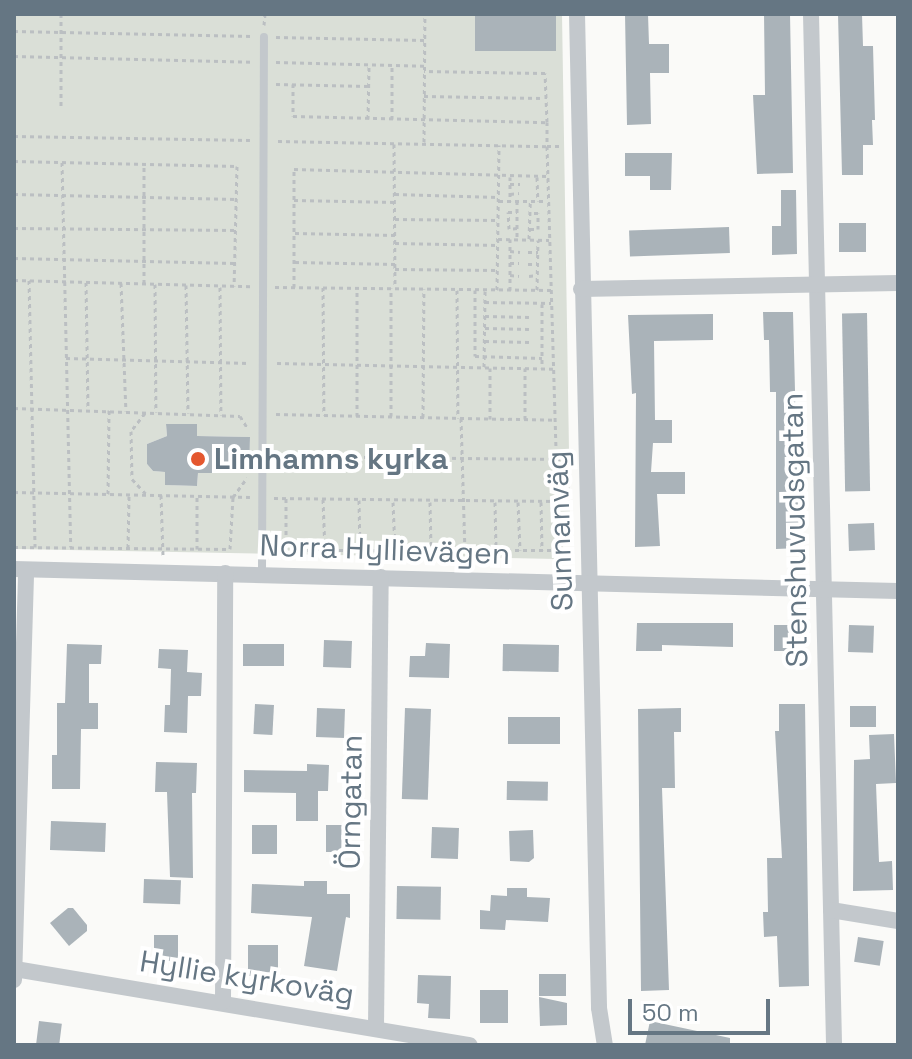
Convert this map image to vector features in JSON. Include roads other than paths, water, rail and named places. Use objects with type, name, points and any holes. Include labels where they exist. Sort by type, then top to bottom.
[{"type":"street","name":"Sunnanväg","points":[[577,14],[599,1008],[605,1045]]},
{"type":"street","name":"Stenshuvudsgatan","points":[[811,14],[834,1045]]},
{"type":"street","points":[[581,289],[898,283]]},
{"type":"street","points":[[15,975],[20,570]]},
{"type":"street","name":"Norra Hyllievägen","points":[[20,570],[898,591]]},
{"type":"street","points":[[223,1002],[225,573]]},
{"type":"street","name":"Örngatan","points":[[376,1027],[381,577]]},
{"type":"street","points":[[831,910],[898,921]]},
{"type":"street","name":"Hyllie kyrkoväg","points":[[15,975],[223,1002],[470,1045]]},
{"type":"lane","points":[[262,574],[265,413],[264,37]]},
{"type":"place","name":"Limhamns kyrka","points":[[198,459]]}]
